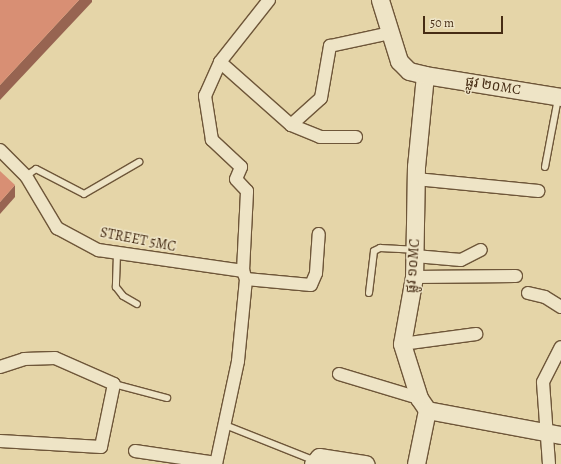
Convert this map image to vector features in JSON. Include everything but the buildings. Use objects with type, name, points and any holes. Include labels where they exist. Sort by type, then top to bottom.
[{"type":"street","points":[[135,451],[216,463],[238,361],[244,275],[247,191],[236,179],[242,169],[212,140],[207,122],[205,96],[220,62],[269,0]]},
{"type":"street","points":[[380,0],[399,60],[409,71],[425,75]]},
{"type":"street","points":[[290,125],[321,98],[330,46],[390,33]]},
{"type":"street","points":[[220,62],[290,125],[320,137],[356,137]]},
{"type":"street","name":"ផ្លូវ ២០MC","points":[[425,75],[560,96]]},
{"type":"street","name":"ផ្លូវ ១០MC","points":[[423,404],[402,344],[414,277],[416,179],[425,75]]},
{"type":"street","name":"STREET 5MC","points":[[0,150],[26,176],[57,228],[98,250],[311,285],[316,273],[319,234]]},
{"type":"street","points":[[416,179],[538,191]]},
{"type":"street","points":[[415,253],[461,260],[481,250]]},
{"type":"street","points":[[414,277],[516,276]]},
{"type":"street","points":[[528,293],[545,297],[561,307]]},
{"type":"street","points":[[402,344],[476,334]]},
{"type":"street","points":[[549,464],[554,434],[543,382],[561,347]]},
{"type":"street","points":[[0,367],[24,359],[55,358],[114,384],[101,447],[0,441]]},
{"type":"street","points":[[339,374],[423,404],[554,434]]},
{"type":"street","points":[[416,464],[423,404]]},
{"type":"street","points":[[313,462],[319,457],[365,464]]},
{"type":"lane","points":[[545,167],[560,96]]},
{"type":"lane","points":[[26,176],[36,169],[84,194],[139,162]]},
{"type":"lane","points":[[369,293],[374,251],[380,248],[415,253]]},
{"type":"lane","points":[[117,254],[116,287],[123,296],[137,304]]},
{"type":"lane","points":[[114,384],[167,398]]},
{"type":"lane","points":[[224,425],[313,462]]}]
